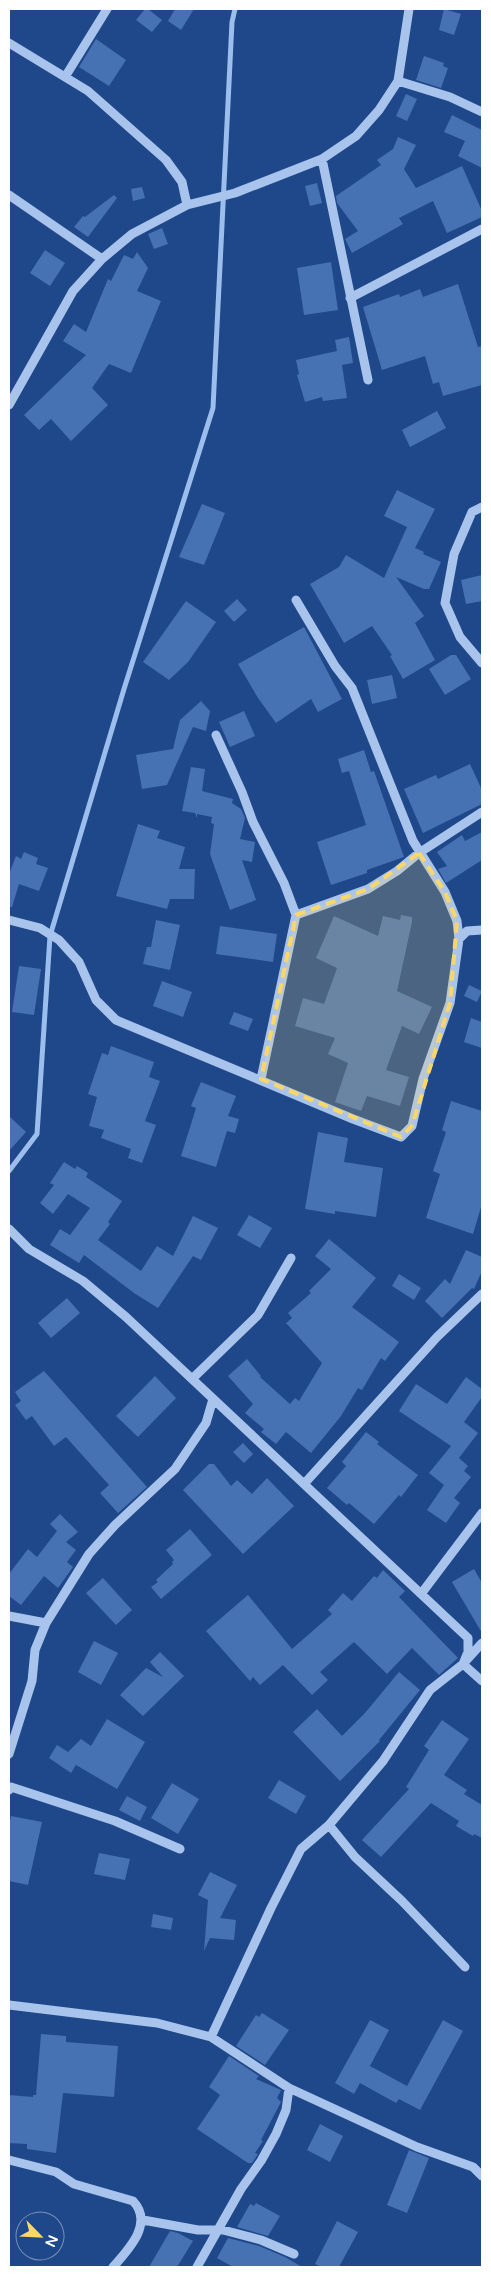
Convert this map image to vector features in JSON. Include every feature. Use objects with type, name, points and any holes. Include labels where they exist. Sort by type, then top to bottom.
[{"type":"street","points":[[65,77],[107,9]]},
{"type":"street","points":[[9,405],[73,291],[102,259],[132,234],[187,205],[235,193],[322,159],[356,136],[379,110],[398,81],[409,9]]},
{"type":"street","points":[[9,43],[88,91],[166,160],[182,182],[187,205]]},
{"type":"street","points":[[398,81],[450,96],[482,112]]},
{"type":"street","points":[[322,159],[368,380]]},
{"type":"street","points":[[9,195],[102,259]]},
{"type":"street","points":[[350,298],[482,229]]},
{"type":"street","points":[[482,507],[472,512],[454,554],[446,603],[460,637],[482,663]]},
{"type":"street","points":[[9,920],[40,928],[59,940],[79,962],[96,1000],[116,1020],[353,1119],[401,1137],[412,1126],[423,1080],[450,1003],[459,939],[458,921],[445,892],[419,853],[352,688],[334,666],[296,600]]},
{"type":"street","points":[[216,735],[242,792],[253,822],[284,883],[296,915],[261,1079]]},
{"type":"street","points":[[296,915],[368,889],[482,812]]},
{"type":"street","points":[[459,939],[467,931],[482,930]]},
{"type":"street","points":[[9,1229],[29,1249],[83,1281],[126,1317],[468,1638],[468,1652],[463,1664]]},
{"type":"street","points":[[192,1378],[258,1315],[291,1258]]},
{"type":"street","points":[[304,1484],[437,1337],[482,1294]]},
{"type":"street","points":[[9,1754],[32,1681],[35,1650],[46,1623],[89,1554],[115,1525],[175,1469],[206,1423],[213,1399]]},
{"type":"street","points":[[421,1594],[482,1512]]},
{"type":"street","points":[[9,1616],[46,1623]]},
{"type":"street","points":[[211,2037],[271,1908],[302,1849],[329,1825],[383,1761],[430,1690],[463,1664],[482,1643]]},
{"type":"street","points":[[463,1664],[482,1681]]},
{"type":"street","points":[[9,1790],[11,1787],[115,1821],[180,1849]]},
{"type":"street","points":[[329,1825],[355,1856],[402,1901],[465,1967]]},
{"type":"street","points":[[9,2005],[157,2023],[211,2037],[289,2088],[417,2147],[473,2168],[482,2176]]},
{"type":"street","points":[[196,2267],[241,2189],[261,2161],[276,2134],[286,2110],[289,2088]]},
{"type":"street","points":[[9,2160],[56,2172],[74,2184],[133,2201],[140,2208],[142,2220],[133,2244],[113,2267]]},
{"type":"street","points":[[142,2220],[198,2230],[218,2230],[261,2240],[294,2254]]},
{"type":"highlighted area","points":[[419,853],[445,892],[457,921],[450,1003],[412,1126],[401,1137],[261,1079],[296,915],[368,889]]},
{"type":"building","points":[[145,9],[148,9],[162,20],[152,32],[136,20]]},
{"type":"building","points":[[175,9],[194,9],[181,30],[168,21]]},
{"type":"building","points":[[444,9],[461,14],[454,35],[439,30]]},
{"type":"building","points":[[96,39],[126,60],[109,86],[79,67]]},
{"type":"building","points":[[424,56],[444,63],[443,66],[448,68],[441,88],[416,80]]},
{"type":"building","points":[[406,94],[417,99],[407,121],[396,116]]},
{"type":"building","points":[[452,115],[482,130],[482,168],[458,156],[465,141],[444,132]]},
{"type":"building","points":[[398,137],[416,145],[404,169],[416,188],[462,166],[482,211],[482,217],[447,233],[433,201],[399,218],[403,224],[352,253],[345,239],[358,231],[337,203],[336,196],[381,165],[377,160],[393,149]]},
{"type":"building","points":[[317,183],[322,203],[310,206],[305,186]]},
{"type":"building","points":[[142,187],[145,198],[133,201],[131,189]]},
{"type":"building","points":[[114,195],[117,198],[88,237],[74,227],[83,216],[85,217]]},
{"type":"building","points":[[162,228],[168,244],[154,249],[148,234]]},
{"type":"building","points":[[45,250],[65,263],[50,286],[30,273]]},
{"type":"building","points":[[137,252],[148,268],[137,291],[161,301],[131,373],[109,364],[92,388],[108,405],[71,441],[51,419],[39,430],[24,415],[86,355],[63,341],[74,324],[86,332],[108,279],[111,281],[124,255],[133,259]]},
{"type":"building","points":[[331,262],[338,310],[304,315],[297,268]]},
{"type":"building","points":[[458,284],[478,347],[482,346],[482,385],[443,396],[439,382],[433,384],[425,356],[382,370],[363,307],[399,294],[400,297],[420,289],[423,297]]},
{"type":"building","points":[[349,337],[353,363],[342,365],[347,398],[323,401],[322,397],[305,402],[297,375],[299,374],[296,360],[337,351],[335,340]]},
{"type":"building","points":[[437,411],[446,428],[410,447],[402,430]]},
{"type":"building","points":[[397,490],[435,509],[415,548],[441,562],[429,589],[424,589],[396,577],[424,616],[415,623],[435,660],[403,679],[390,656],[392,655],[372,626],[344,643],[310,584],[339,567],[346,555],[384,578],[407,527],[384,516]]},
{"type":"building","points":[[202,504],[225,513],[204,565],[179,557]]},
{"type":"building","points":[[482,575],[482,601],[466,604],[461,580]]},
{"type":"building","points":[[237,599],[247,610],[234,622],[224,611]]},
{"type":"building","points":[[186,601],[216,622],[188,662],[169,680],[143,662]]},
{"type":"building","points":[[304,627],[342,699],[318,712],[311,699],[276,723],[258,698],[238,664]]},
{"type":"building","points":[[451,655],[456,655],[471,679],[445,695],[429,669]]},
{"type":"building","points":[[392,675],[397,698],[372,704],[367,680]]},
{"type":"building","points":[[201,701],[210,711],[206,731],[193,727],[167,785],[142,789],[136,755],[173,749],[180,720]]},
{"type":"building","points":[[244,711],[255,736],[230,747],[219,722]]},
{"type":"building","points":[[364,750],[371,772],[374,771],[404,857],[367,870],[367,873],[331,885],[317,842],[366,825],[349,771],[342,773],[338,759]]},
{"type":"building","points":[[470,764],[482,790],[482,804],[423,833],[404,789],[436,775],[438,779]]},
{"type":"building","points":[[191,767],[205,769],[202,791],[233,799],[232,803],[241,809],[245,818],[240,839],[255,842],[252,862],[242,860],[256,900],[230,910],[210,854],[214,824],[211,823],[212,817],[197,814],[197,818],[195,813],[182,811]]},
{"type":"building","points":[[138,824],[160,831],[157,838],[185,847],[179,869],[195,869],[194,899],[170,899],[167,909],[116,896]]},
{"type":"building","points":[[482,832],[482,860],[446,883],[438,869],[447,866],[437,852],[462,835],[465,841]]},
{"type":"building","points":[[24,852],[38,858],[36,864],[48,868],[39,891],[19,884],[12,907],[9,907],[9,874],[16,856],[21,859]]},
{"type":"building","points":[[401,915],[412,917],[412,922],[397,991],[432,1007],[419,1034],[402,1026],[386,1070],[409,1077],[400,1106],[367,1096],[361,1111],[335,1102],[348,1063],[328,1054],[335,1038],[295,1026],[303,998],[324,1004],[337,968],[316,958],[334,916],[378,936],[383,916],[400,920]]},
{"type":"building","points":[[156,920],[180,925],[170,970],[143,964],[147,947],[151,947]]},
{"type":"building","points":[[220,926],[277,934],[273,962],[216,954]]},
{"type":"building","points":[[19,966],[41,969],[34,1015],[12,1012]]},
{"type":"building","points":[[162,981],[192,992],[183,1017],[153,1006]]},
{"type":"building","points":[[469,985],[482,991],[477,1002],[464,996]]},
{"type":"building","points":[[234,1012],[253,1019],[248,1031],[229,1024]]},
{"type":"building","points":[[471,1018],[482,1022],[482,1048],[464,1042]]},
{"type":"building","points":[[111,1046],[154,1062],[149,1077],[160,1081],[145,1121],[156,1125],[142,1163],[128,1158],[131,1149],[101,1138],[104,1130],[89,1126],[97,1097],[88,1094],[102,1053],[108,1055]]},
{"type":"building","points":[[201,1082],[236,1096],[228,1116],[239,1119],[235,1133],[227,1131],[216,1167],[181,1156],[196,1108],[191,1106]]},
{"type":"building","points":[[451,1101],[482,1111],[482,1204],[473,1234],[426,1218],[440,1174],[433,1171],[446,1132],[442,1130]]},
{"type":"building","points":[[9,1116],[26,1132],[9,1151]]},
{"type":"building","points":[[318,1132],[348,1138],[344,1162],[383,1168],[376,1217],[335,1211],[335,1214],[305,1209]]},
{"type":"building","points":[[64,1162],[75,1169],[77,1166],[88,1173],[86,1177],[122,1201],[108,1222],[110,1224],[98,1240],[141,1271],[157,1246],[173,1256],[193,1216],[218,1228],[201,1260],[193,1256],[158,1308],[134,1293],[84,1255],[79,1263],[50,1245],[60,1229],[70,1235],[90,1208],[68,1194],[53,1214],[40,1203],[54,1185],[50,1183]]},
{"type":"building","points":[[249,1215],[272,1228],[260,1248],[237,1235]]},
{"type":"building","points":[[329,1239],[376,1278],[352,1307],[399,1342],[385,1361],[381,1358],[362,1390],[358,1388],[341,1416],[311,1453],[286,1432],[276,1444],[261,1432],[264,1429],[245,1413],[253,1404],[228,1376],[247,1359],[260,1377],[290,1404],[295,1398],[299,1401],[322,1363],[286,1323],[292,1318],[288,1313],[311,1293],[309,1291],[331,1269],[315,1256]]},
{"type":"building","points":[[466,1250],[482,1257],[482,1271],[474,1289],[472,1288],[442,1318],[425,1301],[445,1279],[450,1284]]},
{"type":"building","points":[[399,1274],[421,1288],[414,1300],[392,1286]]},
{"type":"building","points":[[67,1298],[80,1313],[51,1338],[38,1323]]},
{"type":"building","points":[[44,1371],[147,1487],[118,1513],[100,1493],[109,1485],[66,1437],[54,1446],[32,1416],[26,1420],[15,1405],[21,1401],[15,1392]]},
{"type":"building","points":[[155,1376],[176,1398],[138,1437],[116,1416]]},
{"type":"building","points":[[466,1377],[482,1389],[482,1397],[464,1422],[478,1433],[459,1458],[468,1466],[464,1471],[471,1477],[454,1498],[460,1503],[446,1523],[427,1510],[444,1485],[429,1473],[451,1446],[399,1411],[416,1384],[447,1404]]},
{"type":"building","points":[[366,1432],[379,1442],[377,1444],[418,1475],[401,1497],[399,1495],[374,1524],[327,1488],[346,1466],[342,1462]]},
{"type":"building","points":[[243,1443],[253,1454],[244,1463],[233,1452]]},
{"type":"building","points":[[209,1464],[214,1464],[231,1486],[237,1480],[252,1494],[267,1478],[294,1506],[243,1554],[183,1490]]},
{"type":"building","points":[[60,1514],[78,1532],[66,1542],[76,1550],[67,1562],[73,1567],[58,1588],[44,1576],[21,1605],[9,1596],[9,1574],[28,1549],[37,1557],[57,1531],[50,1524]]},
{"type":"building","points":[[190,1529],[212,1555],[161,1599],[151,1587],[158,1582],[156,1580],[173,1564],[174,1560],[166,1550]]},
{"type":"building","points":[[474,1569],[482,1583],[482,1633],[452,1582]]},
{"type":"building","points":[[383,1570],[405,1591],[399,1597],[458,1658],[439,1675],[412,1648],[387,1674],[354,1642],[320,1672],[328,1680],[312,1695],[283,1665],[260,1685],[253,1677],[250,1681],[206,1631],[248,1595],[292,1649],[332,1614],[328,1610],[343,1593],[352,1601],[374,1576],[377,1578]]},
{"type":"building","points":[[103,1578],[132,1610],[116,1625],[86,1593]]},
{"type":"building","points":[[94,1641],[118,1653],[101,1685],[78,1672]]},
{"type":"building","points":[[160,1652],[184,1676],[143,1716],[120,1695],[146,1668],[163,1677],[150,1662]]},
{"type":"building","points":[[399,1672],[420,1690],[380,1741],[340,1781],[293,1732],[317,1709],[342,1736],[365,1713]]},
{"type":"building","points":[[107,1719],[145,1742],[117,1789],[76,1765],[71,1773],[49,1758],[57,1745],[68,1752],[81,1739],[91,1746]]},
{"type":"building","points":[[442,1720],[469,1739],[444,1775],[467,1790],[464,1794],[482,1805],[482,1838],[474,1834],[473,1836],[456,1826],[459,1821],[431,1803],[381,1857],[362,1840],[409,1789],[406,1787],[429,1750],[424,1746]]},
{"type":"building","points":[[279,1780],[306,1796],[296,1814],[268,1798]]},
{"type":"building","points":[[172,1783],[199,1799],[178,1834],[151,1818]]},
{"type":"building","points":[[127,1796],[147,1807],[140,1821],[119,1810]]},
{"type":"building","points":[[11,1816],[42,1822],[28,1885],[9,1881],[9,1826]]},
{"type":"building","points":[[99,1853],[130,1859],[125,1880],[94,1874]]},
{"type":"building","points":[[210,1872],[237,1885],[220,1918],[236,1920],[234,1940],[210,1938],[204,1951],[208,1900],[198,1895]]},
{"type":"building","points":[[153,1914],[173,1918],[171,1930],[151,1927]]},
{"type":"building","points":[[262,2013],[289,2030],[265,2065],[236,2046],[256,2015],[259,2017]]},
{"type":"building","points":[[370,2020],[389,2030],[370,2066],[407,2086],[443,2020],[463,2031],[420,2110],[399,2099],[396,2103],[360,2083],[354,2094],[335,2083]]},
{"type":"building","points":[[41,2034],[66,2036],[66,2042],[118,2046],[114,2097],[63,2093],[56,2153],[27,2149],[27,2144],[9,2143],[9,2095],[33,2097],[33,2095],[36,2095]]},
{"type":"building","points":[[229,2056],[259,2076],[256,2079],[281,2090],[277,2098],[281,2102],[261,2140],[263,2141],[255,2153],[258,2154],[252,2163],[248,2163],[197,2129],[220,2095],[209,2087]]},
{"type":"building","points":[[320,2124],[343,2136],[330,2162],[307,2150]]},
{"type":"building","points":[[409,2150],[429,2158],[407,2213],[387,2205]]},
{"type":"building","points":[[256,2203],[280,2216],[268,2236],[237,2227],[250,2204],[254,2206]]},
{"type":"building","points":[[337,2221],[358,2232],[339,2267],[321,2267],[315,2264]]},
{"type":"building","points":[[170,2231],[193,2241],[177,2267],[149,2267]]},
{"type":"building","points":[[228,2238],[259,2246],[285,2257],[302,2267],[233,2267],[217,2258]]},
{"type":"waterway","points":[[9,1171],[37,1134],[50,936],[124,689],[213,408],[232,22],[235,9]]}]
